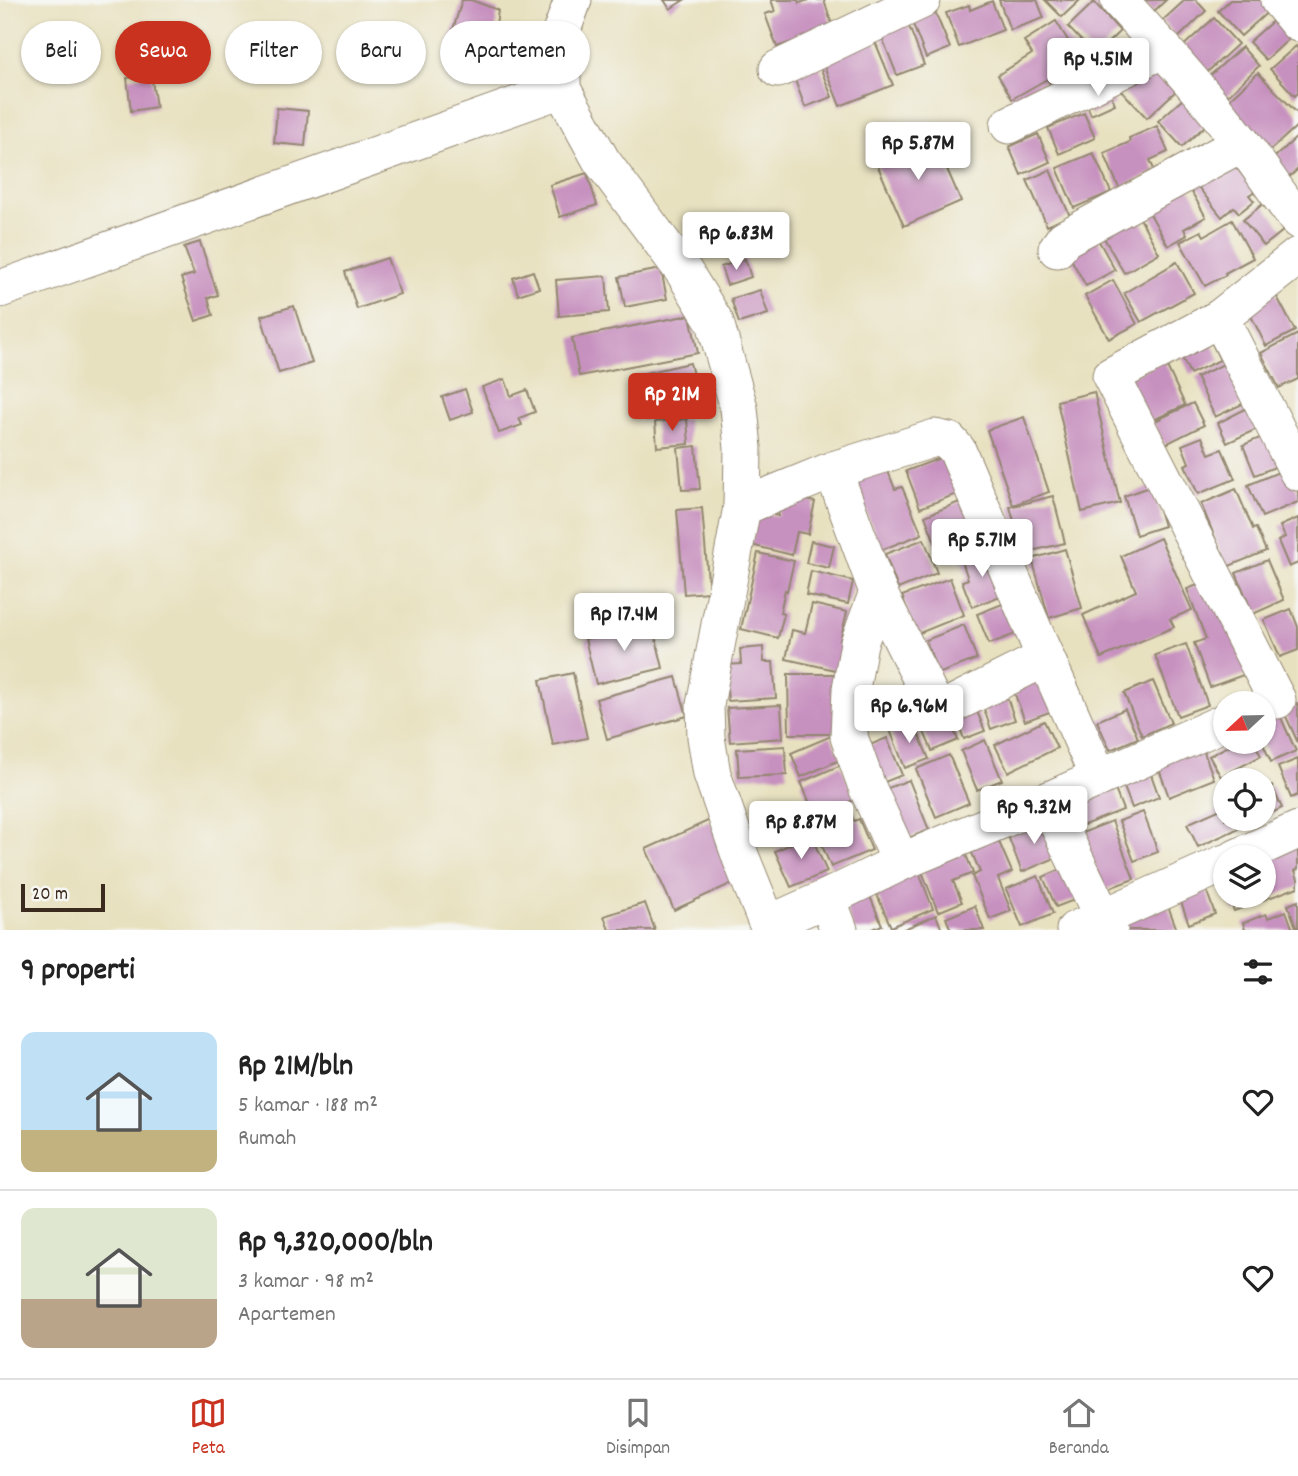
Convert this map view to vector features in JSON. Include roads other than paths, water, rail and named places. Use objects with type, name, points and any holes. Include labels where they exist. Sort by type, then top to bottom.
[{"type":"street","points":[[573,0],[562,30],[562,89],[601,160],[684,272],[715,322],[739,408],[743,448],[742,507],[705,705],[706,737],[712,774],[741,858],[769,927],[833,914],[901,862],[1213,727]]},
{"type":"street","points":[[778,69],[922,0]]},
{"type":"street","points":[[1119,0],[1164,49],[1242,143],[1298,220]]},
{"type":"street","points":[[1279,0],[1298,23]]},
{"type":"street","points":[[1009,125],[1164,49]]},
{"type":"street","points":[[0,289],[562,89]]},
{"type":"street","points":[[1057,249],[1064,239],[1242,143]]},
{"type":"street","points":[[1279,699],[1111,376],[1220,318],[1298,256]]},
{"type":"street","points":[[1220,318],[1298,472]]},
{"type":"street","points":[[742,507],[833,470],[935,438],[949,441],[957,450],[1099,778]]},
{"type":"street","points":[[833,470],[878,592],[931,701],[939,707],[949,706],[1045,658]]},
{"type":"street","points":[[878,592],[859,643],[851,689],[849,737],[866,787],[901,862]]},
{"type":"street","points":[[1047,801],[1096,926],[1213,869]]},
{"type":"street","points":[[1265,845],[1298,830]]}]
